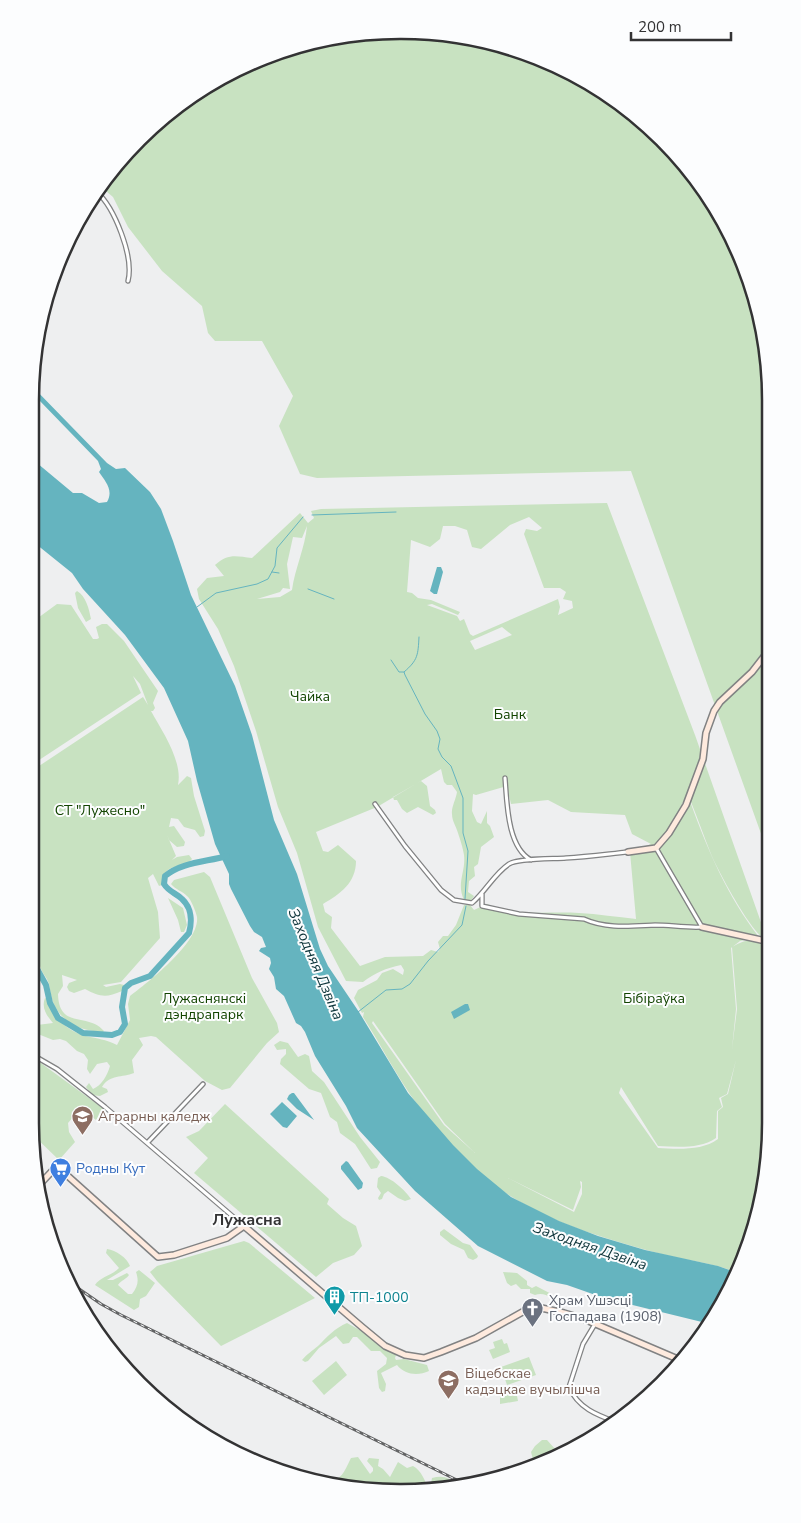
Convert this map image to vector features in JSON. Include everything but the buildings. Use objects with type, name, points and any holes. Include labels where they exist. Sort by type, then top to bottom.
[{"type":"street","points":[[102,198],[117,221],[128,257],[130,272],[128,281]]},
{"type":"street","points":[[472,903],[510,863],[521,860],[628,852],[656,848],[669,834],[686,805],[703,758],[706,732],[714,711],[720,702],[752,672],[762,659]]},
{"type":"street","points":[[505,778],[509,818],[513,835],[524,856],[531,860]]},
{"type":"street","points":[[375,804],[404,846],[437,886],[454,900],[519,914],[584,919],[591,922],[627,927],[654,925],[686,928],[702,927],[762,940]]},
{"type":"street","points":[[656,848],[702,927]]},
{"type":"street","points":[[482,894],[482,906]]},
{"type":"street","points":[[39,1059],[59,1070],[148,1142],[385,1346],[405,1355],[424,1358],[476,1338],[526,1310],[537,1307],[564,1312],[595,1323],[675,1358]]},
{"type":"street","points":[[148,1142],[203,1084]]},
{"type":"street","points":[[44,1180],[55,1168],[60,1169],[158,1257],[174,1255],[227,1238],[244,1226]]},
{"type":"street","points":[[595,1323],[583,1344],[569,1387],[571,1392],[586,1408],[594,1414],[607,1419]]},
{"type":"green space","points":[[400,39],[448,42],[494,51],[517,58],[539,66],[581,87],[621,114],[656,145],[687,180],[714,220],[725,241],[735,262],[750,307],[759,353],[762,400],[762,836],[631,471],[317,478],[300,474],[279,426],[293,396],[262,341],[215,341],[208,333],[202,306],[162,271],[128,227],[113,197],[106,191],[145,145],[180,114],[220,87],[262,66],[284,58],[307,51],[353,42]]},
{"type":"green space","points":[[607,503],[695,735],[762,925],[762,937],[744,914],[720,873],[728,890],[759,937],[740,941],[733,947],[745,941],[762,942],[762,1123],[759,1170],[750,1216],[731,1270],[670,1256],[584,1231],[535,1210],[500,1189],[461,1155],[426,1116],[403,1083],[363,1017],[364,1012],[362,1013],[354,998],[358,990],[377,980],[382,973],[393,969],[403,975],[404,970],[401,965],[381,971],[363,982],[346,981],[318,927],[297,853],[278,807],[256,731],[234,666],[218,629],[199,599],[197,589],[207,578],[224,576],[215,565],[220,561],[232,556],[252,558],[300,513],[308,523],[314,518],[311,511],[321,509]],"holes":[[[529,517],[542,528],[537,531],[526,529],[524,534],[544,588],[560,588],[566,592],[563,599],[572,601],[573,608],[558,615],[560,607],[558,599],[473,636],[470,634],[464,619],[460,621],[457,616],[427,605],[432,604],[458,615],[460,612],[431,600],[418,598],[412,593],[407,592],[411,540],[430,547],[440,539],[443,526],[455,526],[467,530],[472,547],[481,549],[510,525]],[[307,526],[292,590],[280,597],[257,599],[280,592],[283,588],[290,589],[287,564],[293,537],[302,538]],[[502,627],[512,635],[475,650],[470,641]],[[441,769],[444,782],[447,785],[452,785],[457,792],[452,814],[464,855],[461,883],[464,900],[470,902],[474,896],[468,892],[469,881],[475,876],[474,867],[478,864],[481,847],[494,837],[487,823],[487,811],[481,824],[477,822],[472,811],[473,794],[476,795],[507,786],[511,804],[548,800],[571,812],[625,815],[632,834],[651,844],[630,852],[636,919],[579,913],[509,911],[487,904],[474,910],[470,905],[464,905],[456,925],[448,936],[443,936],[438,942],[440,949],[438,952],[431,950],[423,956],[385,957],[360,966],[331,928],[332,917],[325,912],[323,904],[341,892],[350,882],[356,861],[338,845],[328,852],[323,851],[316,832],[377,807]],[[683,802],[691,802],[711,853],[691,804],[684,803],[675,819]],[[732,947],[737,1009],[732,1049],[736,1009],[731,948]],[[373,1021],[445,1124],[475,1153],[444,1125],[372,1023]],[[736,1060],[728,1094],[721,1098],[723,1107],[718,1111],[718,1139],[705,1146],[681,1149],[658,1148],[619,1093],[621,1087],[658,1146],[696,1146],[716,1138],[717,1111],[722,1107],[719,1098],[727,1094]],[[506,1177],[573,1210],[581,1187],[580,1181],[582,1182],[582,1194],[574,1212]]]},
{"type":"green space","points":[[77,591],[83,596],[88,607],[91,619],[86,622],[78,608],[75,593]]},
{"type":"green space","name":"СТ \"Лужесно\"","points":[[57,604],[71,605],[93,639],[99,638],[96,627],[107,624],[124,641],[158,691],[153,703],[155,708],[151,711],[175,756],[179,776],[178,785],[187,776],[191,778],[194,796],[205,831],[204,836],[200,837],[195,830],[184,827],[178,819],[171,818],[169,827],[174,826],[185,842],[184,846],[177,847],[169,840],[176,856],[172,860],[189,855],[192,859],[188,863],[174,867],[166,872],[162,885],[159,886],[153,874],[148,878],[158,912],[160,938],[121,982],[103,985],[106,987],[124,985],[122,991],[107,996],[95,994],[85,989],[74,993],[69,991],[67,987],[69,983],[77,980],[62,975],[63,986],[58,994],[63,1012],[69,1017],[97,1025],[103,1032],[80,1028],[62,1016],[52,1000],[48,981],[39,961],[39,766],[143,697],[148,705],[140,684],[133,676],[141,693],[39,760],[39,617]]},
{"type":"green space","points":[[421,781],[427,786],[430,806],[436,813],[433,815],[418,807],[407,813],[402,809],[397,800],[394,800],[393,797]]},
{"type":"green space","name":"Лужаснянскі дэндрапарк","points":[[204,872],[210,877],[252,978],[277,1023],[279,1032],[267,1043],[230,1088],[222,1090],[205,1081],[156,1037],[139,1038],[143,1045],[132,1060],[134,1073],[109,1080],[102,1087],[107,1089],[108,1092],[100,1096],[92,1095],[86,1087],[89,1083],[93,1089],[102,1083],[110,1066],[107,1062],[97,1064],[90,1074],[87,1069],[88,1060],[84,1054],[77,1051],[66,1041],[60,1039],[53,1040],[39,1034],[39,1025],[53,1023],[44,1008],[45,998],[57,1017],[72,1031],[117,1045],[130,1020],[128,1004],[130,996],[171,961],[182,949],[196,927],[197,917],[190,900],[171,884],[174,880]]},
{"type":"green space","points":[[168,898],[183,908],[187,925],[184,932],[181,932]]},
{"type":"green space","points":[[280,1041],[288,1043],[298,1057],[305,1054],[309,1056],[312,1071],[324,1082],[360,1137],[380,1162],[377,1168],[371,1169],[355,1144],[340,1133],[337,1122],[330,1117],[321,1093],[309,1089],[280,1064],[281,1059],[286,1054],[286,1049],[277,1050],[274,1045]]},
{"type":"green space","points":[[39,1062],[104,1109],[96,1120],[81,1108],[68,1123],[69,1132],[75,1142],[59,1160],[40,1142]]},
{"type":"green space","points":[[225,1104],[329,1199],[327,1204],[356,1226],[362,1246],[354,1255],[333,1263],[316,1277],[194,1173],[208,1158],[186,1137],[199,1131]]},
{"type":"green space","points":[[381,1176],[398,1185],[411,1199],[405,1201],[388,1191],[379,1200],[378,1198],[381,1193],[377,1187],[378,1178]]},
{"type":"green space","points":[[444,1229],[463,1243],[470,1245],[478,1256],[477,1258],[473,1260],[468,1258],[464,1250],[451,1244],[440,1235],[440,1232]]},
{"type":"green space","points":[[244,1241],[249,1243],[315,1298],[221,1346],[150,1272],[157,1266]]},
{"type":"green space","points":[[107,1249],[121,1255],[130,1266],[107,1280],[113,1280],[127,1273],[129,1275],[118,1285],[128,1294],[132,1294],[136,1288],[138,1281],[136,1272],[139,1270],[155,1283],[146,1296],[140,1299],[139,1307],[134,1310],[95,1285],[119,1268],[106,1253]]},
{"type":"green space","points":[[503,1272],[517,1273],[527,1281],[527,1285],[532,1288],[536,1286],[563,1300],[563,1303],[559,1305],[548,1296],[542,1294],[535,1295],[530,1293],[530,1289],[521,1289],[516,1284],[511,1286],[507,1283]]},
{"type":"green space","points":[[347,1323],[367,1334],[396,1355],[396,1360],[404,1359],[427,1365],[429,1371],[412,1374],[404,1371],[397,1365],[381,1373],[386,1384],[385,1391],[382,1392],[379,1388],[377,1371],[386,1364],[387,1358],[380,1351],[371,1351],[357,1337],[353,1337],[349,1343],[343,1344],[336,1336],[319,1348],[308,1361],[302,1360],[331,1333]]},
{"type":"green space","points":[[502,1339],[504,1344],[507,1343],[510,1352],[493,1359],[489,1350],[495,1348],[493,1342]]},
{"type":"green space","points":[[529,1357],[536,1375],[507,1385],[501,1367]]},
{"type":"green space","points":[[336,1361],[347,1375],[324,1395],[312,1381]]},
{"type":"green space","points":[[516,1391],[518,1401],[500,1404],[500,1395]]},
{"type":"green space","points":[[542,1440],[547,1440],[555,1449],[533,1459],[531,1452]]},
{"type":"green space","points":[[358,1457],[370,1474],[373,1468],[367,1461],[369,1458],[379,1459],[378,1466],[390,1477],[398,1462],[407,1468],[413,1466],[419,1470],[426,1483],[377,1483],[338,1478],[351,1458]]},
{"type":"green space","points":[[432,1478],[448,1478],[452,1480],[431,1482]]},
{"type":"water","name":"Заходняя Дзвіна","points":[[39,394],[107,463],[116,469],[125,468],[150,492],[161,509],[191,595],[235,686],[252,735],[274,820],[297,874],[320,949],[328,966],[359,1012],[408,1093],[453,1145],[477,1169],[511,1197],[559,1221],[598,1236],[645,1250],[731,1270],[702,1322],[604,1298],[567,1285],[547,1281],[478,1246],[415,1191],[357,1128],[346,1106],[315,1056],[305,1032],[296,1023],[284,996],[276,989],[274,977],[269,969],[270,958],[259,951],[261,948],[266,947],[262,937],[254,932],[250,926],[231,889],[229,874],[215,844],[188,741],[164,688],[125,635],[83,589],[72,573],[39,546],[39,465],[73,493],[82,493],[99,503],[107,502],[110,494],[108,486],[99,472],[101,469],[98,461],[39,400]]},
{"type":"water","points":[[437,567],[441,567],[443,572],[437,594],[434,594],[430,591]]},
{"type":"water","points":[[468,1004],[470,1010],[454,1019],[451,1012]]},
{"type":"water","points":[[294,1093],[314,1120],[297,1109],[287,1099]]},
{"type":"water","points":[[282,1102],[297,1116],[287,1128],[283,1127],[270,1114]]},
{"type":"water","points":[[346,1161],[363,1183],[362,1188],[358,1190],[341,1169],[341,1166]]},
{"type":"waterway","points":[[312,515],[396,512]]},
{"type":"waterway","points":[[197,607],[216,593],[257,584],[268,579],[275,566],[277,548],[303,517]]},
{"type":"waterway","points":[[272,572],[279,573]]},
{"type":"waterway","points":[[308,589],[334,599]]},
{"type":"waterway","points":[[419,637],[416,657],[404,672],[425,714],[437,731],[440,739],[438,749],[442,757],[451,766],[463,798],[463,833],[468,851],[465,899]]},
{"type":"waterway","points":[[391,660],[399,672],[404,672]]},
{"type":"waterway","points":[[39,972],[46,985],[50,1003],[58,1018],[83,1033],[112,1035],[120,1032],[125,1024],[122,1007],[125,988],[131,983],[150,976],[189,933],[191,920],[188,907],[182,899],[166,887],[164,884],[165,876],[187,865],[227,856]]},
{"type":"waterway","points":[[358,1012],[386,990],[402,989],[410,984],[428,961],[462,925],[466,906]]},
{"type":"railway","points":[[80,1289],[121,1315],[456,1480]]},
{"type":"place","name":"Аграрны каледж","points":[[82,1135]]},
{"type":"place","name":"Родны Кут","points":[[60,1187]]},
{"type":"place","name":"ТП-1000","points":[[334,1316]]},
{"type":"place","name":"Храм Ушэсці Госпадава (1908)","points":[[533,1327]]},
{"type":"place","name":"Віцебскае кадэцкае вучылішча","points":[[449,1400]]},
{"type":"district","name":"Лужасна","points":[[247,1220]]},
{"type":"park label","name":"Чайка","points":[[310,696]]},
{"type":"park label","name":"Банк","points":[[510,714]]},
{"type":"park label","name":"Бібіраўка","points":[[654,998]]}]
